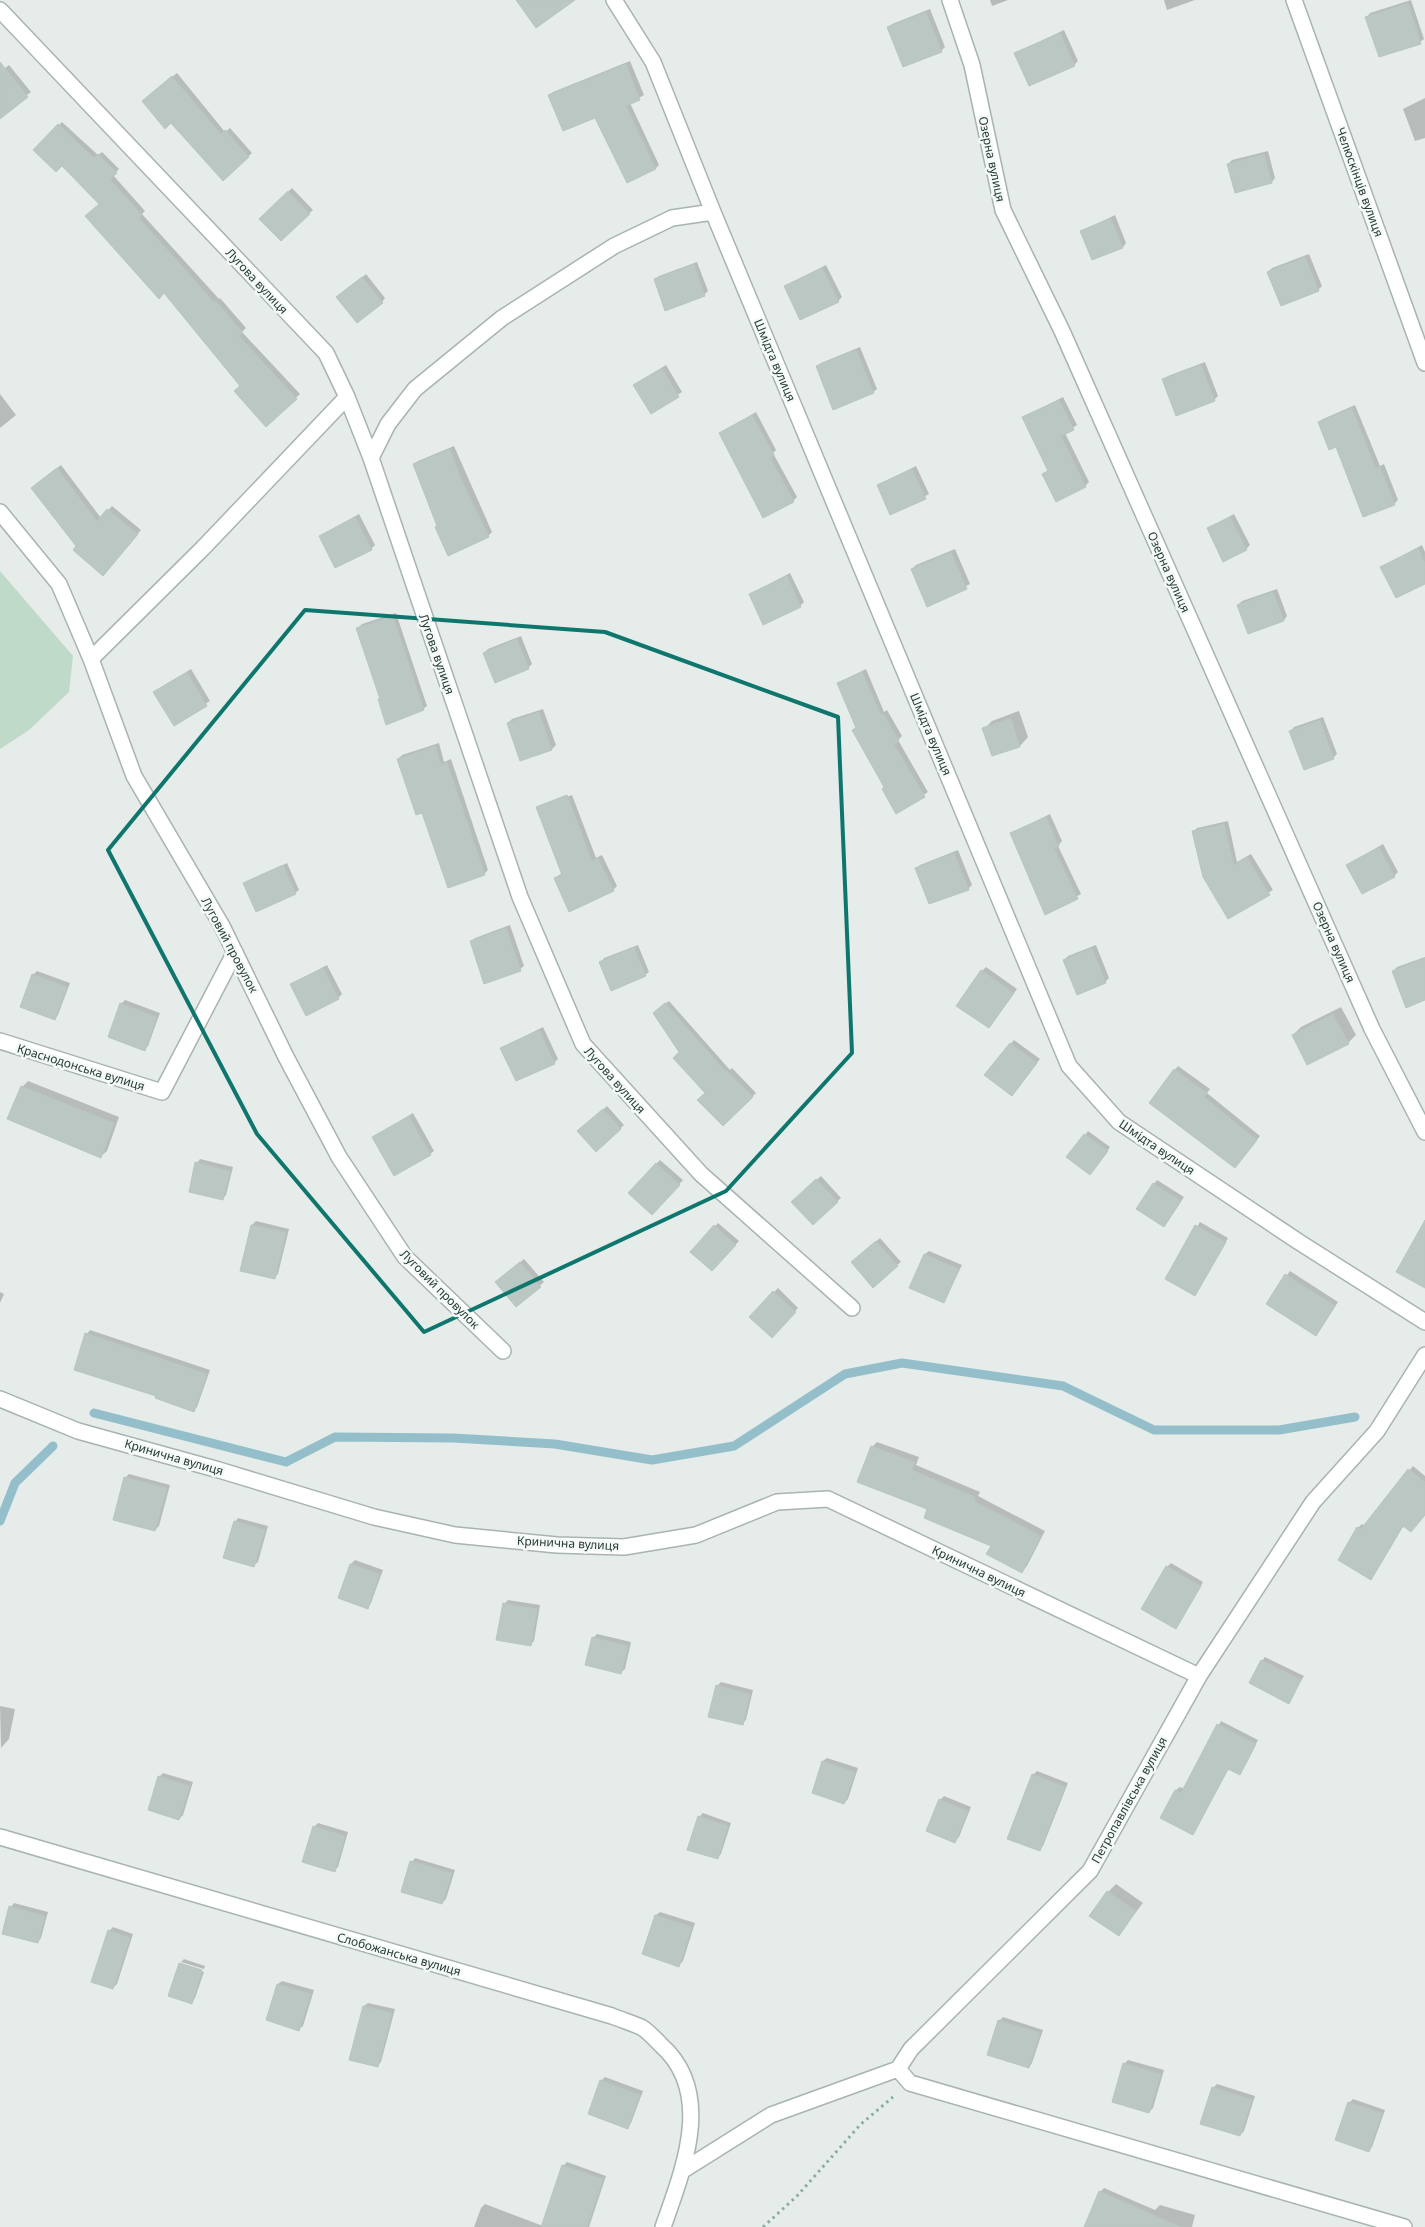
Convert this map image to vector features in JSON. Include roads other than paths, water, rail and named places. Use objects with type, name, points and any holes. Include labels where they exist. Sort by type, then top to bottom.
[{"type":"street","name":"Шмідта вулиця","points":[[614,0],[653,62],[713,212],[1069,1066],[1119,1122],[1299,1242],[1425,1322]]},
{"type":"street","name":"Озерна вулиця","points":[[950,0],[972,65],[1004,210],[1062,331],[1372,1029],[1425,1132]]},
{"type":"street","name":"Челюскінців вулиця","points":[[1294,0],[1425,363]]},
{"type":"street","name":"Лугова вулиця","points":[[0,10],[326,353],[347,397],[371,458],[520,898],[583,1044],[701,1174],[852,1308]]},
{"type":"street","points":[[371,458],[388,424],[415,389],[502,318],[614,246],[672,218],[713,212]]},
{"type":"street","points":[[90,659],[204,548],[347,397]]},
{"type":"street","name":"Луговий провулок","points":[[0,512],[59,584],[90,659],[134,776],[222,926],[339,1158],[405,1257],[503,1351]]},
{"type":"street","name":"Краснодонська вулиця","points":[[0,1041],[162,1092],[235,952]]},
{"type":"street","name":"Петропавлівська вулиця","points":[[898,2069],[911,2049],[1090,1871],[1199,1676],[1313,1502],[1377,1431],[1425,1355]]},
{"type":"street","name":"Кринична вулиця","points":[[0,1399],[78,1431],[220,1470],[374,1517],[455,1535],[557,1545],[624,1547],[696,1534],[777,1502],[828,1499],[1199,1676]]},
{"type":"street","name":"Слобожанська вулиця","points":[[0,1837],[612,2016],[642,2028],[675,2057],[690,2094],[690,2133],[682,2171]]},
{"type":"street","points":[[663,2227],[682,2171],[771,2115],[898,2069],[910,2083],[1404,2227]]},
{"type":"waterway","points":[[94,1413],[286,1462],[335,1437],[453,1438],[555,1444],[652,1460],[734,1446],[845,1374],[902,1363],[1063,1386],[1154,1430],[1279,1430],[1355,1417]]},
{"type":"waterway","points":[[0,1521],[15,1483],[53,1446]]}]
